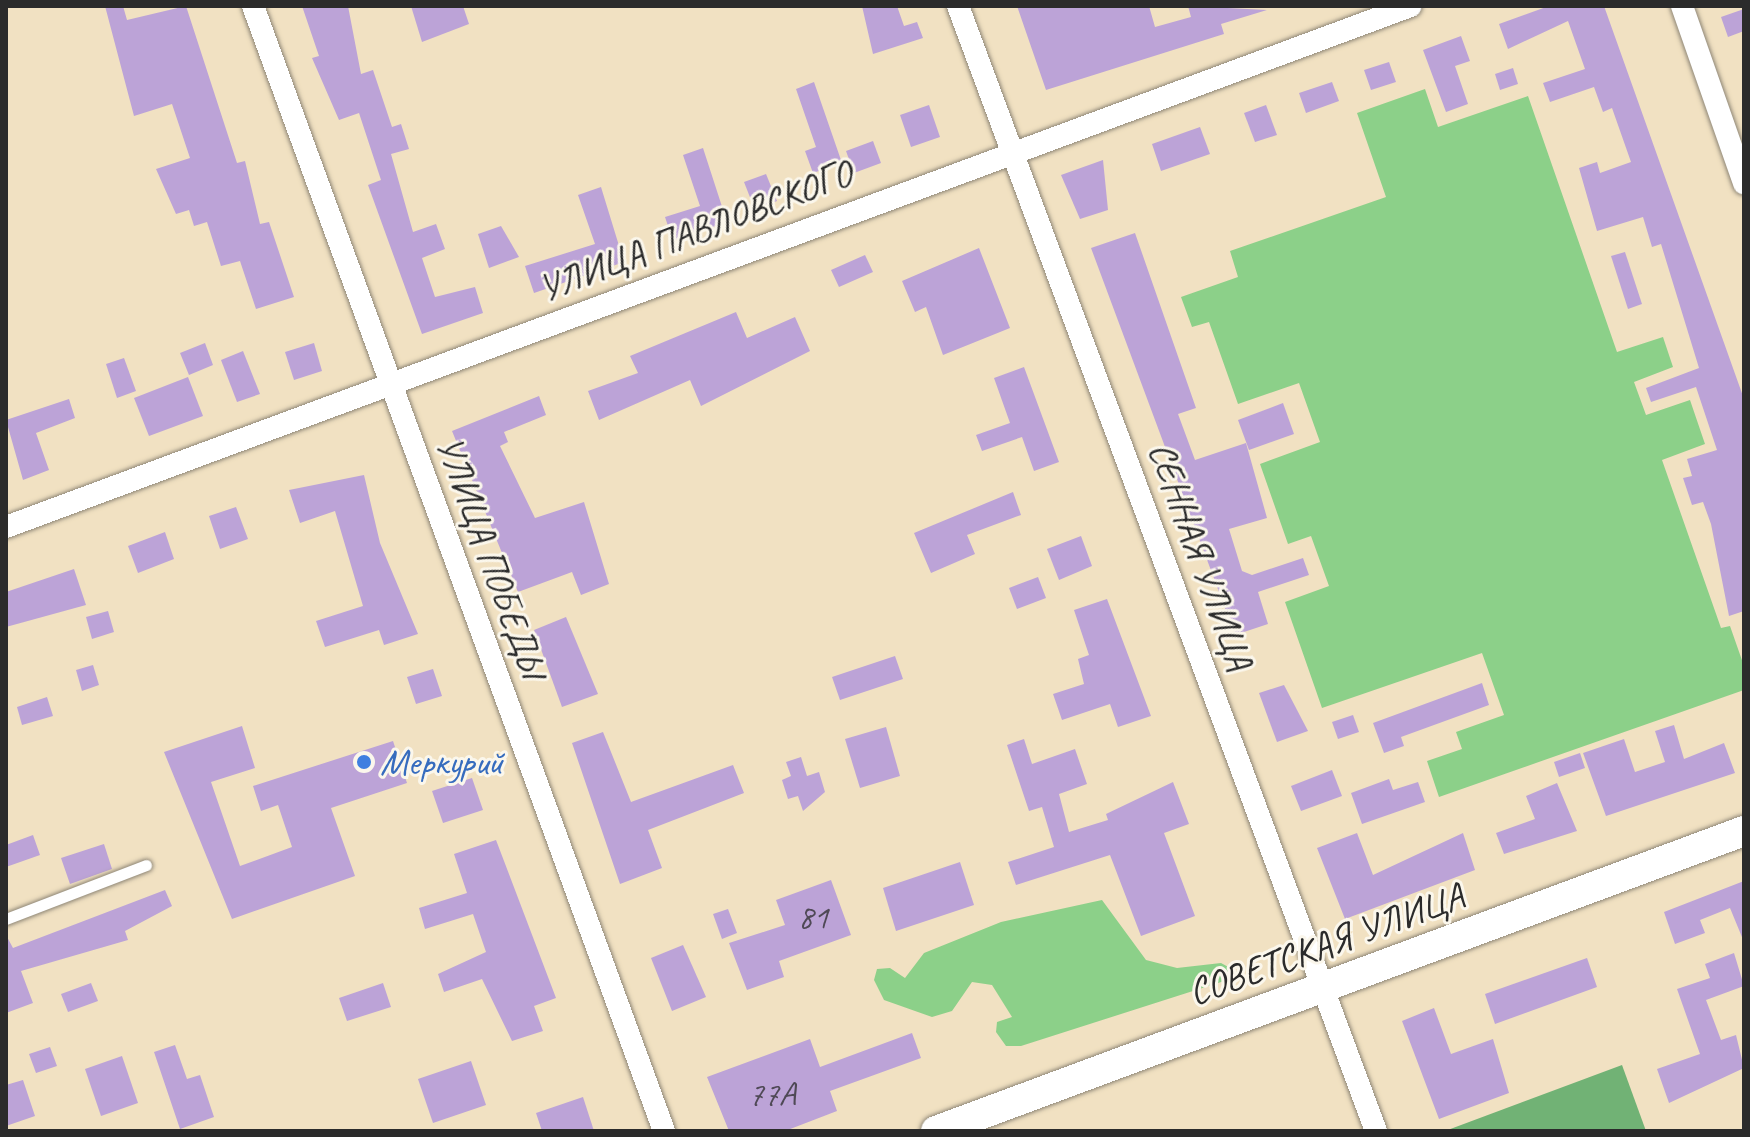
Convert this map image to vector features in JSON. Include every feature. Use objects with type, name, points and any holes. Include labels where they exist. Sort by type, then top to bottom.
[{"type":"street","name":"УЛИЦА ПОБЕДЫ","points":[[253,6],[664,1131]]},
{"type":"street","name":"СЕННАЯ УЛИЦА","points":[[958,6],[1376,1131]]},
{"type":"street","name":"УЛИЦА ПАВЛОВСКОГО","points":[[6,527],[1011,151],[1411,6]]},
{"type":"street","points":[[1682,6],[1744,183]]},
{"type":"street","name":"СОВЕТСКАЯ УЛИЦА","points":[[936,1131],[1744,831]]},
{"type":"lane","points":[[6,919],[146,865]]},
{"type":"green space","points":[[1425,89],[1438,127],[1528,96],[1617,352],[1663,337],[1673,367],[1634,382],[1646,415],[1690,400],[1705,444],[1662,460],[1721,628],[1730,626],[1744,666],[1744,690],[1439,797],[1427,761],[1462,749],[1456,732],[1504,715],[1482,653],[1322,708],[1285,602],[1329,586],[1311,536],[1288,544],[1260,464],[1320,442],[1299,383],[1238,404],[1209,322],[1192,327],[1181,297],[1238,277],[1230,251],[1386,197],[1357,113]]},
{"type":"green space","points":[[1102,900],[1146,960],[1177,968],[1221,963],[1243,975],[1021,1046],[1006,1046],[996,1032],[997,1022],[1012,1017],[992,985],[972,982],[952,1011],[932,1017],[884,1000],[874,980],[877,969],[890,968],[905,978],[924,953],[1001,922]]},
{"type":"green space","points":[[1622,1065],[1646,1131],[1445,1131]]},
{"type":"building","points":[[105,6],[123,6],[127,20],[186,6],[237,163],[245,161],[260,224],[269,222],[294,297],[256,309],[240,261],[221,266],[207,222],[194,226],[189,210],[176,214],[156,169],[190,158],[172,104],[134,116]]},
{"type":"building","points":[[302,6],[348,6],[361,74],[373,70],[392,127],[401,124],[409,149],[391,154],[413,232],[436,224],[445,249],[422,258],[435,297],[475,287],[483,313],[422,334],[368,185],[381,180],[359,113],[339,120],[312,58],[319,56]]},
{"type":"building","points":[[411,6],[463,6],[469,24],[422,42]]},
{"type":"building","points":[[862,6],[897,6],[904,26],[917,22],[923,38],[873,54]]},
{"type":"building","points":[[1017,6],[1149,6],[1155,27],[1191,17],[1188,6],[1267,10],[1221,24],[1224,34],[1046,90]]},
{"type":"building","points":[[1549,6],[1604,6],[1744,399],[1744,611],[1729,616],[1711,524],[1703,502],[1692,505],[1683,478],[1692,476],[1687,459],[1717,450],[1696,387],[1651,402],[1646,388],[1699,368],[1661,244],[1652,247],[1643,217],[1597,231],[1579,168],[1597,162],[1600,173],[1631,162],[1612,108],[1603,112],[1594,87],[1550,102],[1543,83],[1585,69],[1568,21],[1508,49],[1499,24]]},
{"type":"building","points":[[1744,9],[1744,31],[1728,37],[1721,17]]},
{"type":"building","points":[[1461,36],[1470,61],[1455,66],[1468,104],[1446,112],[1423,50]]},
{"type":"building","points":[[1389,62],[1396,82],[1371,90],[1364,70]]},
{"type":"building","points":[[1513,68],[1518,84],[1500,90],[1495,74]]},
{"type":"building","points":[[814,82],[842,163],[813,173],[805,151],[816,147],[796,89]]},
{"type":"building","points":[[1332,82],[1339,101],[1306,113],[1299,93]]},
{"type":"building","points":[[929,105],[940,137],[911,147],[900,115]]},
{"type":"building","points":[[1266,105],[1277,135],[1255,142],[1244,113]]},
{"type":"building","points":[[1200,127],[1210,154],[1161,171],[1152,144]]},
{"type":"building","points":[[873,141],[881,163],[854,173],[846,151]]},
{"type":"building","points":[[703,148],[727,222],[673,241],[665,217],[700,206],[683,155]]},
{"type":"building","points":[[1103,160],[1108,210],[1080,219],[1061,175]]},
{"type":"building","points":[[766,174],[777,201],[755,210],[744,182]]},
{"type":"building","points":[[601,187],[624,262],[534,293],[525,266],[595,244],[578,195]]},
{"type":"building","points":[[501,226],[519,257],[489,268],[478,234]]},
{"type":"building","points":[[1135,233],[1196,408],[1178,414],[1195,460],[1246,443],[1267,518],[1229,529],[1242,571],[1252,575],[1303,558],[1309,575],[1258,592],[1268,624],[1235,635],[1091,248]]},
{"type":"building","points":[[979,248],[1010,328],[943,355],[926,307],[915,312],[902,281]]},
{"type":"building","points":[[1625,252],[1642,304],[1628,309],[1611,256]]},
{"type":"building","points":[[865,255],[873,272],[839,287],[831,270]]},
{"type":"building","points":[[736,312],[747,338],[795,317],[810,351],[701,406],[690,380],[599,420],[588,391],[638,373],[630,356]]},
{"type":"building","points":[[205,343],[213,365],[189,375],[180,353]]},
{"type":"building","points":[[314,343],[322,371],[294,380],[285,352]]},
{"type":"building","points":[[243,351],[260,394],[237,402],[221,360]]},
{"type":"building","points":[[124,358],[136,391],[117,398],[106,364]]},
{"type":"building","points":[[1024,367],[1059,462],[1034,471],[1022,437],[982,451],[976,435],[1010,423],[994,378]]},
{"type":"building","points":[[188,377],[203,416],[149,436],[134,398]]},
{"type":"building","points":[[539,396],[546,415],[504,432],[508,442],[500,446],[535,518],[584,502],[609,584],[581,595],[572,572],[518,592],[452,431]]},
{"type":"building","points":[[69,399],[75,418],[36,433],[49,470],[23,480],[6,420]]},
{"type":"building","points":[[1283,403],[1294,434],[1249,450],[1238,420]]},
{"type":"building","points":[[364,475],[380,543],[418,634],[384,645],[379,630],[325,647],[316,621],[363,606],[335,511],[300,523],[289,490]]},
{"type":"building","points":[[1013,492],[1021,515],[967,535],[975,554],[931,573],[914,533]]},
{"type":"building","points":[[236,507],[248,539],[220,549],[209,516]]},
{"type":"building","points":[[165,532],[174,559],[138,573],[128,546]]},
{"type":"building","points":[[1081,536],[1092,566],[1059,580],[1047,549]]},
{"type":"building","points":[[74,569],[86,605],[6,627],[6,592]]},
{"type":"building","points":[[1038,577],[1046,598],[1017,609],[1009,588]]},
{"type":"building","points":[[1107,599],[1151,716],[1118,727],[1110,704],[1062,720],[1053,694],[1084,684],[1078,659],[1089,655],[1074,610]]},
{"type":"building","points":[[108,611],[114,632],[92,639],[86,617]]},
{"type":"building","points":[[566,617],[598,694],[562,707],[534,630]]},
{"type":"building","points":[[895,656],[903,679],[840,700],[832,677]]},
{"type":"building","points":[[93,665],[99,685],[82,691],[76,670]]},
{"type":"building","points":[[433,669],[442,696],[416,704],[407,677]]},
{"type":"building","points":[[1482,683],[1489,705],[1401,737],[1404,746],[1384,753],[1373,723]]},
{"type":"building","points":[[1284,685],[1308,731],[1277,742],[1259,693]]},
{"type":"building","points":[[47,697],[53,716],[22,725],[17,707]]},
{"type":"building","points":[[1353,715],[1359,732],[1338,739],[1332,722]]},
{"type":"building","points":[[1674,725],[1684,759],[1724,743],[1735,773],[1606,816],[1583,753],[1624,739],[1635,772],[1665,762],[1655,731]]},
{"type":"building","points":[[242,726],[255,768],[211,782],[240,866],[292,847],[278,805],[261,811],[253,786],[393,741],[407,783],[331,808],[355,876],[232,919],[164,752]]},
{"type":"building","points":[[886,727],[900,776],[860,788],[845,739]]},
{"type":"building","points":[[603,732],[631,802],[733,765],[744,793],[648,830],[662,868],[620,884],[572,743]]},
{"type":"building","points":[[1024,739],[1032,764],[1075,749],[1087,784],[1059,794],[1069,832],[1108,820],[1106,814],[1173,782],[1189,824],[1164,833],[1195,916],[1141,936],[1110,855],[1016,885],[1008,862],[1054,847],[1042,807],[1029,811],[1007,745]]},
{"type":"building","points":[[1580,753],[1585,768],[1559,777],[1554,762]]},
{"type":"building","points":[[801,757],[807,776],[819,772],[825,792],[803,811],[798,796],[788,799],[782,780],[791,776],[786,762]]},
{"type":"building","points":[[1332,770],[1342,796],[1301,811],[1291,786]]},
{"type":"building","points":[[472,778],[483,810],[443,823],[432,791]]},
{"type":"building","points":[[1389,779],[1393,790],[1418,782],[1425,802],[1362,824],[1351,793]]},
{"type":"building","points":[[1557,783],[1577,831],[1504,854],[1496,833],[1535,819],[1526,796]]},
{"type":"building","points":[[1357,833],[1373,875],[1463,833],[1475,870],[1345,919],[1317,848]]},
{"type":"building","points":[[33,835],[40,855],[6,867],[6,845]]},
{"type":"building","points":[[496,840],[556,998],[534,1006],[543,1031],[512,1041],[482,979],[444,992],[438,974],[486,952],[473,914],[425,929],[419,908],[467,893],[454,854]]},
{"type":"building","points":[[104,844],[112,869],[70,884],[61,858]]},
{"type":"building","points":[[960,862],[974,905],[896,931],[883,888]]},
{"type":"building","points":[[831,880],[851,935],[779,961],[784,977],[747,990],[729,943],[785,925],[776,900]]},
{"type":"building","points":[[1744,881],[1744,942],[1730,908],[1700,920],[1705,933],[1675,944],[1664,912]]},
{"type":"building","points":[[165,890],[172,906],[125,931],[128,940],[21,971],[33,1003],[6,1013],[6,935],[13,948]]},
{"type":"building","points":[[728,909],[737,933],[722,939],[713,914]]},
{"type":"building","points":[[683,945],[706,997],[672,1011],[651,958]]},
{"type":"building","points":[[1734,953],[1744,986],[1706,1000],[1721,1040],[1736,1035],[1744,1068],[1669,1103],[1657,1069],[1700,1054],[1677,989],[1710,978],[1705,964]]},
{"type":"building","points":[[1587,958],[1597,987],[1495,1024],[1485,994]]},
{"type":"building","points":[[91,983],[98,1001],[68,1012],[61,994]]},
{"type":"building","points":[[383,983],[391,1007],[347,1021],[339,998]]},
{"type":"building","points":[[1434,1008],[1451,1054],[1493,1039],[1509,1093],[1439,1119],[1402,1021]]},
{"type":"building","points":[[912,1033],[921,1058],[830,1091],[837,1111],[785,1131],[729,1131],[707,1077],[810,1039],[820,1067]]},
{"type":"building","points":[[175,1045],[187,1079],[200,1075],[214,1117],[180,1129],[154,1052]]},
{"type":"building","points":[[50,1047],[57,1066],[36,1073],[29,1054]]},
{"type":"building","points":[[122,1056],[138,1103],[101,1116],[85,1069]]},
{"type":"building","points":[[471,1061],[486,1105],[433,1123],[418,1079]]},
{"type":"building","points":[[23,1080],[35,1116],[6,1126],[6,1085]]},
{"type":"building","points":[[583,1097],[594,1131],[542,1131],[536,1113]]},
{"type":"place","name":"Меркурий","points":[[364,762]]}]
